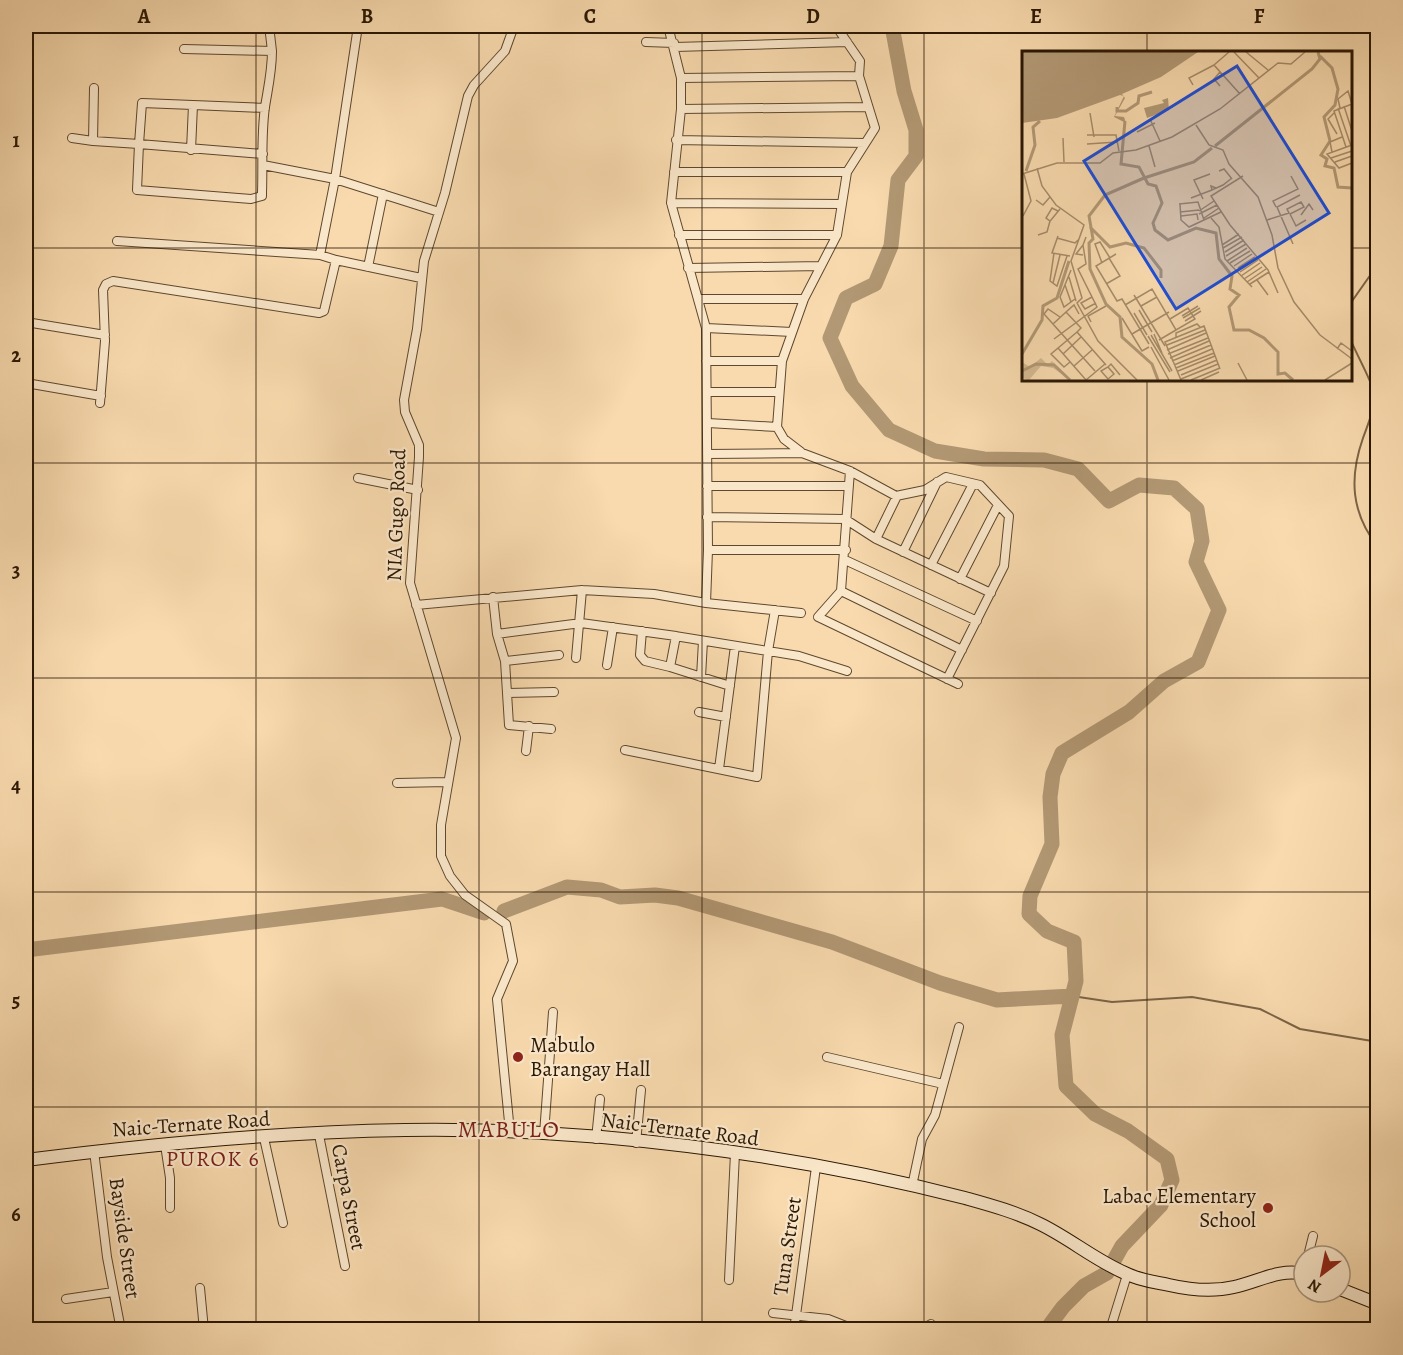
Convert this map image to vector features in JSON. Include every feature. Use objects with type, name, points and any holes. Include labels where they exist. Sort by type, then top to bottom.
[{"type":"main road","name":"Naic-Ternate Road","points":[[26,1160],[165,1145],[404,1130],[544,1134],[735,1153],[912,1186],[1020,1215],[1043,1225],[1127,1275],[1177,1287],[1213,1290],[1232,1288],[1284,1272],[1292,1272]]},
{"type":"main road","points":[[1352,1293],[1377,1304]]},
{"type":"street","points":[[320,255],[335,178],[358,26]]},
{"type":"street","name":"NIA Gugo Road","points":[[510,1132],[497,1006],[501,986],[511,970],[511,941],[506,924],[465,896],[442,862],[441,830],[447,782],[455,747],[455,729],[416,605],[409,574],[418,490],[419,445],[405,412],[404,400],[415,348],[421,278],[468,96],[474,85],[505,51],[514,26]]},
{"type":"street","points":[[668,26],[681,78],[681,109],[671,203],[687,268],[706,328],[708,423],[706,603]]},
{"type":"street","points":[[836,26],[860,61],[859,76],[875,128],[847,171],[837,235],[804,299],[782,360],[777,427],[784,439],[802,453],[850,471],[897,496],[925,490],[946,477],[980,485],[1009,516],[1004,566],[947,679]]},
{"type":"street","points":[[265,108],[141,104],[136,188],[141,193],[256,199],[262,196],[265,108],[271,80],[270,34]]},
{"type":"street","points":[[646,42],[674,45],[847,42]]},
{"type":"street","points":[[184,49],[272,51]]},
{"type":"street","points":[[681,78],[859,76]]},
{"type":"street","points":[[93,141],[94,88]]},
{"type":"street","points":[[191,150],[193,105]]},
{"type":"street","points":[[681,109],[867,107]]},
{"type":"street","points":[[72,138],[191,150],[263,154]]},
{"type":"street","points":[[676,140],[865,143]]},
{"type":"street","points":[[263,165],[335,178],[439,212]]},
{"type":"street","points":[[674,172],[847,171]]},
{"type":"street","points":[[368,267],[383,194]]},
{"type":"street","points":[[671,203],[842,204]]},
{"type":"street","points":[[679,235],[837,235]]},
{"type":"street","points":[[117,241],[320,255],[421,278]]},
{"type":"street","points":[[26,383],[100,400],[105,335],[103,290],[106,284],[113,281],[319,313],[324,311],[336,260]]},
{"type":"street","points":[[687,268],[821,266]]},
{"type":"street","points":[[698,299],[804,299]]},
{"type":"street","points":[[26,322],[105,335]]},
{"type":"street","points":[[706,328],[792,332]]},
{"type":"street","points":[[706,361],[782,360]]},
{"type":"street","points":[[706,392],[778,392]]},
{"type":"street","points":[[708,423],[777,427]]},
{"type":"street","points":[[707,454],[802,453]]},
{"type":"street","points":[[850,471],[845,519],[846,550],[841,591],[818,617],[958,684]]},
{"type":"street","points":[[358,478],[418,490]]},
{"type":"street","points":[[903,552],[937,482]]},
{"type":"street","points":[[931,565],[973,484]]},
{"type":"street","points":[[707,486],[848,486]]},
{"type":"street","points":[[876,538],[897,496]]},
{"type":"street","points":[[960,579],[998,505]]},
{"type":"street","points":[[707,518],[845,519],[903,552],[991,593]]},
{"type":"street","points":[[708,550],[846,550]]},
{"type":"street","points":[[845,560],[977,621]]},
{"type":"street","points":[[416,605],[582,590],[654,594],[706,603],[801,613]]},
{"type":"street","points":[[576,658],[581,623],[582,590]]},
{"type":"street","points":[[841,591],[962,650]]},
{"type":"street","points":[[493,597],[498,634],[506,661],[509,725],[551,729]]},
{"type":"street","points":[[625,750],[757,777],[768,651],[775,610]]},
{"type":"street","points":[[498,634],[581,623],[799,656],[847,671]]},
{"type":"street","points":[[607,665],[613,627]]},
{"type":"street","points":[[642,632],[640,655],[645,661],[730,686]]},
{"type":"street","points":[[670,667],[675,636]]},
{"type":"street","points":[[700,677],[703,641]]},
{"type":"street","points":[[719,769],[735,646]]},
{"type":"street","points":[[506,661],[559,654]]},
{"type":"street","points":[[507,693],[555,692]]},
{"type":"street","points":[[699,712],[726,717]]},
{"type":"street","points":[[526,751],[529,726]]},
{"type":"street","points":[[396,783],[447,782]]},
{"type":"street","points":[[544,1134],[553,1012]]},
{"type":"street","points":[[912,1186],[922,1139],[935,1115],[959,1027]]},
{"type":"street","points":[[827,1057],[944,1084]]},
{"type":"street","points":[[636,1143],[641,1090]]},
{"type":"street","points":[[596,1139],[600,1099]]},
{"type":"street","name":"Carpa Street","points":[[319,1135],[345,1266]]},
{"type":"street","points":[[264,1138],[283,1223]]},
{"type":"street","points":[[165,1145],[170,1178],[170,1208]]},
{"type":"street","name":"Bayside Street","points":[[94,1151],[113,1292],[121,1329]]},
{"type":"street","points":[[729,1280],[735,1153]]},
{"type":"street","name":"Tuna Street","points":[[794,1329],[816,1167]]},
{"type":"street","points":[[1311,1244],[1313,1236]]},
{"type":"street","points":[[1110,1329],[1127,1275]]},
{"type":"street","points":[[200,1288],[204,1329]]},
{"type":"street","points":[[66,1299],[113,1292]]},
{"type":"street","points":[[773,1313],[828,1319],[856,1329]]},
{"type":"street","points":[[921,1329],[932,1324]]},
{"type":"waterway","points":[[892,26],[904,91],[916,130],[916,156],[898,180],[891,246],[875,284],[846,298],[830,338],[852,386],[889,430],[935,451],[984,459],[1044,460],[1078,469],[1109,501],[1139,485],[1174,488],[1197,509],[1202,541],[1196,562],[1219,610],[1198,662],[1164,681],[1129,712],[1062,753],[1053,774],[1050,797],[1052,844],[1030,896],[1029,914],[1047,931],[1074,942],[1076,981],[1062,1035],[1066,1086],[1095,1114],[1128,1131],[1167,1159],[1172,1180],[1161,1205],[1122,1246],[1107,1273],[1084,1286],[1063,1307],[1046,1330]]},
{"type":"waterway","points":[[1352,301],[1376,267]]},
{"type":"waterway","points":[[1352,342],[1374,393],[1372,411],[1356,467],[1355,495],[1362,521],[1378,547]]},
{"type":"waterway","points":[[504,911],[567,887],[601,890],[620,897],[655,895],[678,898],[832,942],[940,983],[997,1000],[1072,996]]},
{"type":"waterway","points":[[26,950],[442,899],[484,913]]},
{"type":"waterway","points":[[1072,996],[1112,1002],[1192,997],[1260,1009],[1300,1029],[1378,1042]]},
{"type":"place","name":"Mabulo Barangay Hall","points":[[518,1057]]},
{"type":"place","name":"Labac Elementary School","points":[[1268,1208]]},
{"type":"district","name":"MABULO","points":[[509,1129]]},
{"type":"district","name":"PUROK 6","points":[[213,1159]]}]
